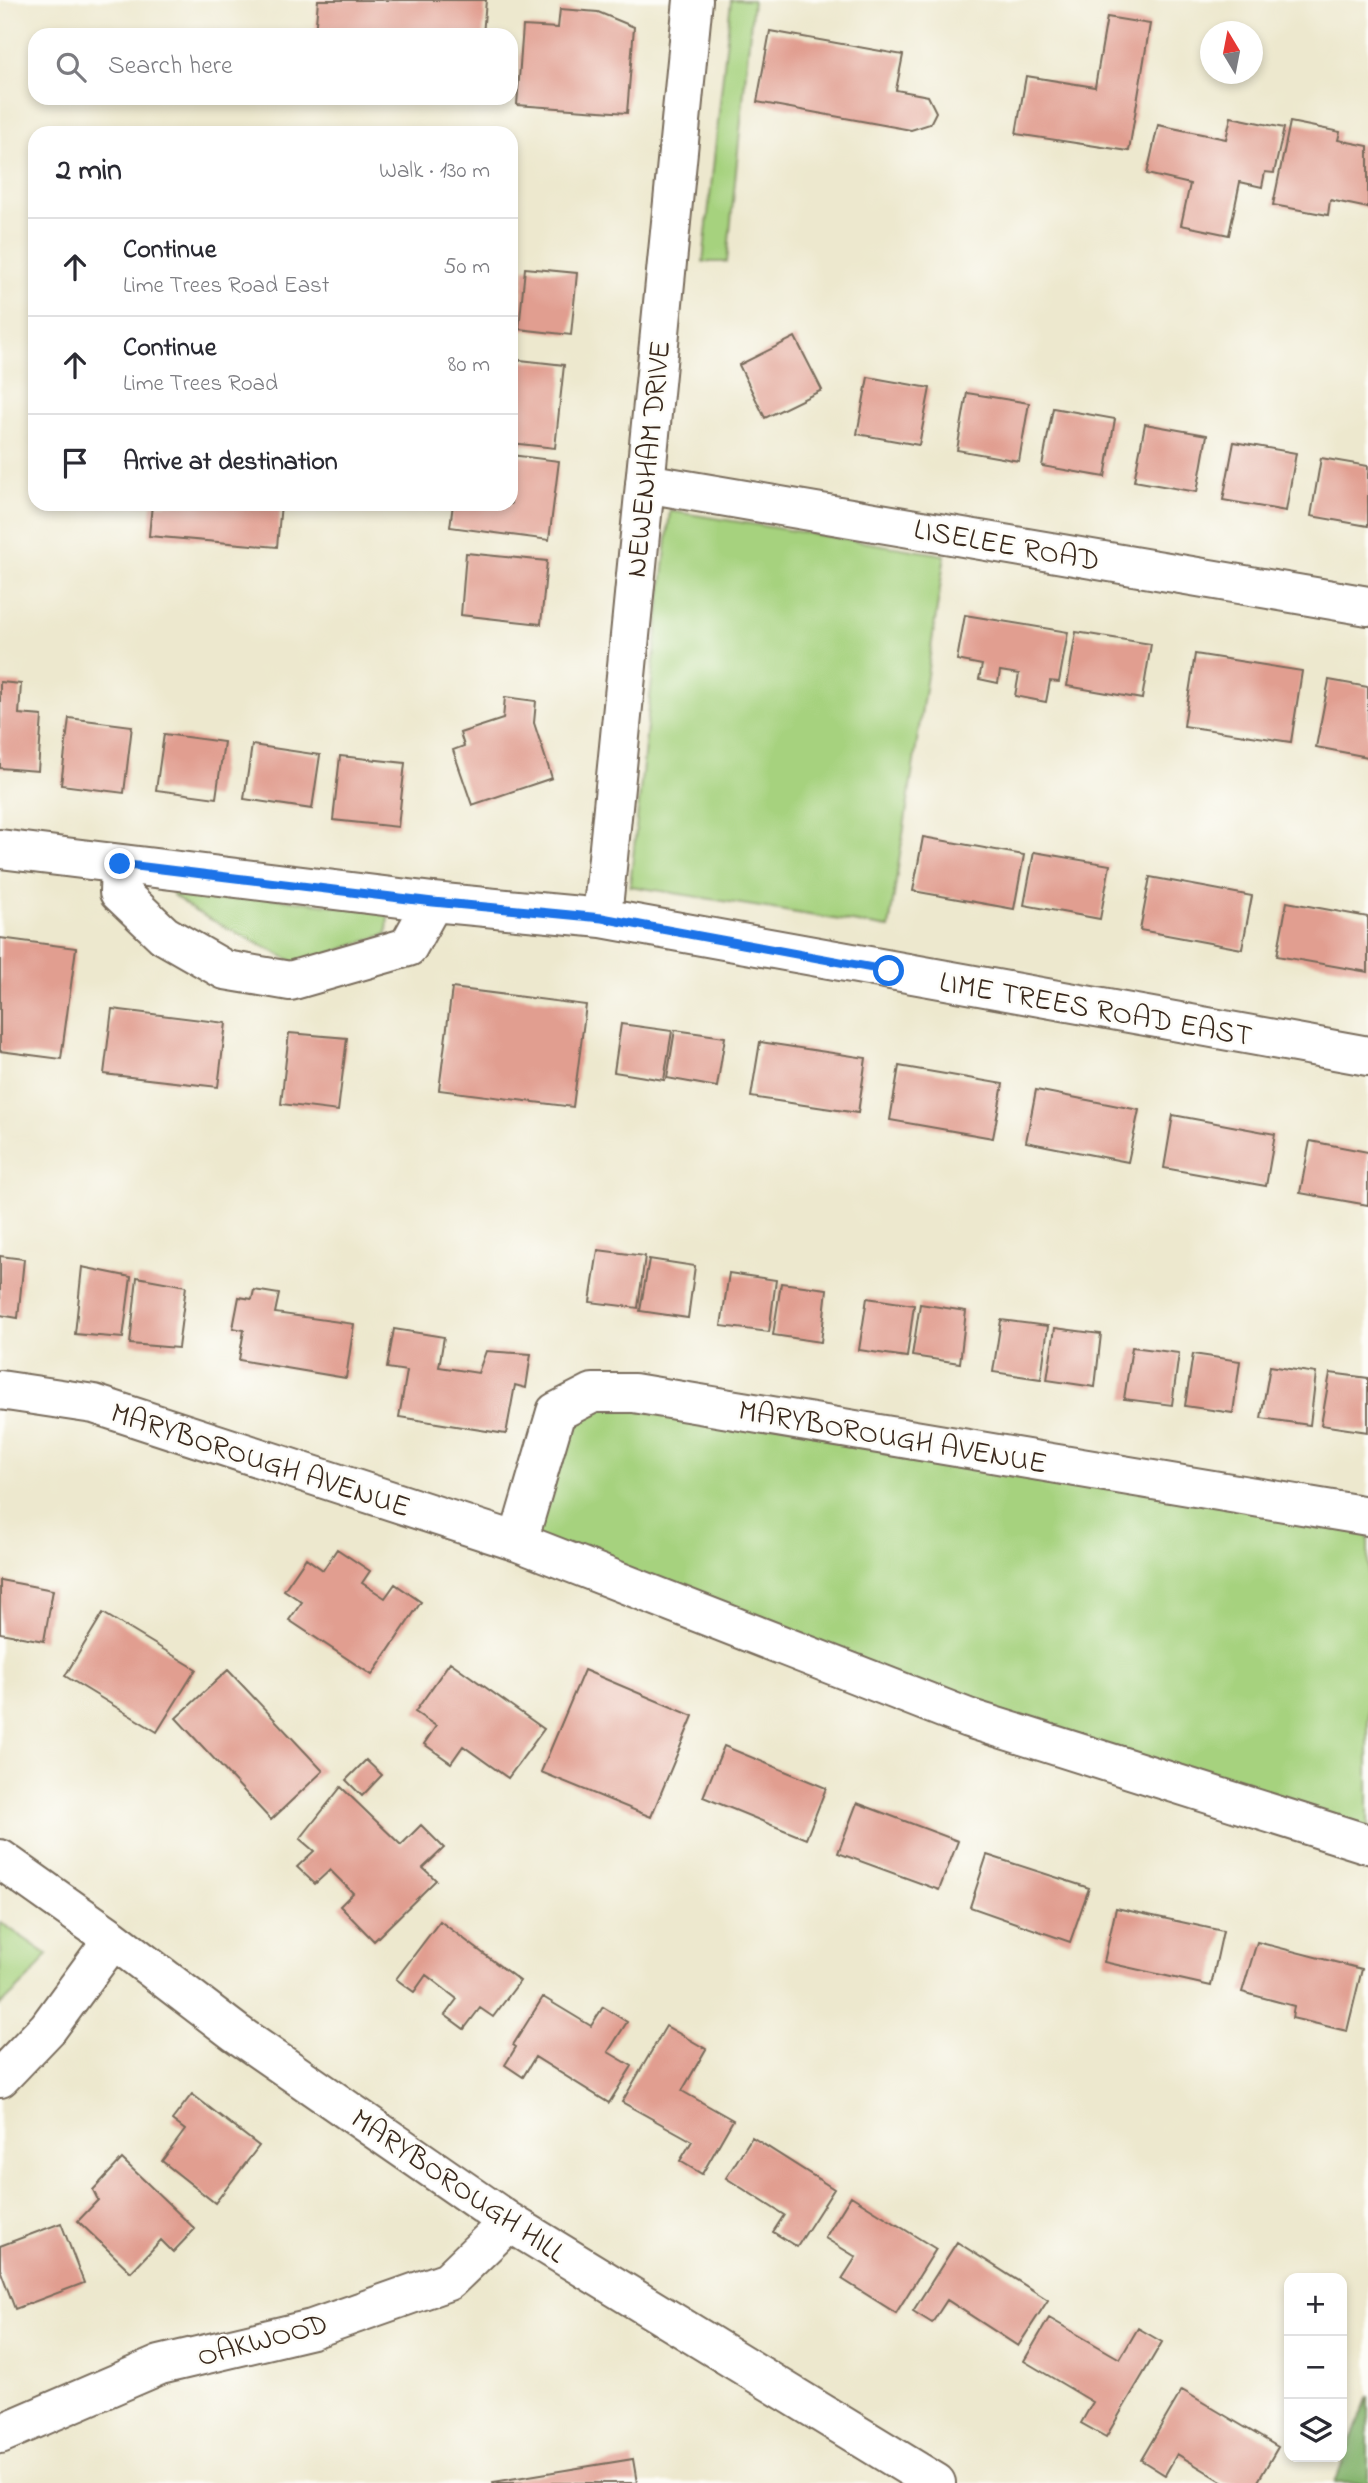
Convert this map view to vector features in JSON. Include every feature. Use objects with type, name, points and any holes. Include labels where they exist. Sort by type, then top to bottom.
[{"type":"street","name":"NEWENHAM DRIVE","points":[[610,920],[645,483],[693,0]]},
{"type":"street","name":"LISELEE ROAD","points":[[645,483],[1368,606]]},
{"type":"street","name":"LIME TREES ROAD EAST","points":[[0,849],[433,902],[610,920],[1368,1056]]},
{"type":"street","points":[[120,864],[120,892],[164,935],[225,970],[290,981],[408,947],[433,902]]},
{"type":"street","name":"MARYBOROUGH AVENUE","points":[[0,1390],[93,1405],[518,1542],[968,1718],[1368,1844]]},
{"type":"street","name":"MARYBOROUGH AVENUE","points":[[518,1542],[556,1412],[593,1393],[634,1393],[1368,1516]]},
{"type":"street","name":"MARYBOROUGH HILL","points":[[0,1859],[113,1939],[236,2033],[509,2222],[936,2483]]},
{"type":"street","points":[[0,2078],[48,2028],[113,1939]]},
{"type":"street","name":"OAKWOOD","points":[[0,2434],[160,2365],[312,2329],[448,2281],[509,2222]]},
{"type":"green space","points":[[731,0],[753,0],[727,262],[703,262]]},
{"type":"green space","points":[[670,511],[945,555],[889,928],[630,886]]},
{"type":"green space","points":[[172,886],[388,912],[387,934],[298,964],[196,912],[173,895]]},
{"type":"green space","points":[[593,1393],[1368,1516],[1368,1844],[518,1542],[556,1412]]},
{"type":"green space","points":[[0,1922],[47,1954],[33,1974],[0,2006]]},
{"type":"green space","points":[[1368,2396],[1368,2483],[1335,2483],[1343,2462],[1347,2462],[1347,2451]]},
{"type":"building","points":[[318,0],[486,0],[484,28],[316,28]]},
{"type":"building","points":[[560,9],[598,12],[634,27],[627,113],[517,105],[523,26],[558,28]]},
{"type":"building","points":[[1107,17],[1150,24],[1129,151],[1016,134],[1026,76],[1095,87]]},
{"type":"building","points":[[770,31],[903,55],[896,90],[928,96],[936,112],[930,124],[911,130],[757,102]]},
{"type":"building","points":[[1231,117],[1284,128],[1274,173],[1265,172],[1262,187],[1240,182],[1229,235],[1181,225],[1190,184],[1147,174],[1158,125],[1226,139]]},
{"type":"building","points":[[1290,122],[1340,132],[1338,140],[1368,146],[1368,208],[1330,200],[1328,215],[1273,205]]},
{"type":"building","points":[[525,268],[577,273],[571,335],[519,329]]},
{"type":"building","points":[[795,337],[822,390],[765,418],[739,365]]},
{"type":"building","points":[[518,360],[564,365],[555,448],[518,444]]},
{"type":"building","points":[[868,377],[930,388],[919,445],[857,434]]},
{"type":"building","points":[[967,393],[1029,403],[1019,461],[957,450]]},
{"type":"building","points":[[1053,408],[1115,419],[1105,477],[1042,466]]},
{"type":"building","points":[[1145,424],[1207,435],[1197,492],[1134,481]]},
{"type":"building","points":[[1234,442],[1296,453],[1286,511],[1223,500]]},
{"type":"building","points":[[518,456],[559,461],[549,540],[450,527],[452,511],[518,511]]},
{"type":"building","points":[[1321,458],[1368,466],[1368,526],[1311,516]]},
{"type":"building","points":[[151,511],[280,511],[277,547],[149,536]]},
{"type":"building","points":[[466,553],[547,561],[541,624],[461,615]]},
{"type":"building","points":[[965,615],[1068,632],[1059,682],[1050,681],[1046,702],[1015,696],[1019,674],[1000,671],[998,683],[979,679],[982,665],[957,660]]},
{"type":"building","points":[[1076,632],[1151,644],[1142,699],[1067,686]]},
{"type":"building","points":[[1195,654],[1302,671],[1291,742],[1184,726]]},
{"type":"building","points":[[1329,680],[1368,687],[1368,757],[1316,747]]},
{"type":"building","points":[[0,682],[21,684],[19,714],[42,716],[38,771],[0,768]]},
{"type":"building","points":[[505,697],[536,701],[534,723],[552,778],[472,805],[453,750],[464,746],[460,733],[503,719]]},
{"type":"building","points":[[69,718],[132,726],[124,793],[61,785]]},
{"type":"building","points":[[164,734],[224,742],[216,798],[156,790]]},
{"type":"building","points":[[252,745],[320,755],[312,809],[244,799]]},
{"type":"building","points":[[340,756],[405,763],[398,827],[333,820]]},
{"type":"building","points":[[923,837],[1024,855],[1014,909],[913,891]]},
{"type":"building","points":[[1034,852],[1110,865],[1100,919],[1024,905]]},
{"type":"building","points":[[1150,877],[1252,896],[1242,949],[1140,930]]},
{"type":"building","points":[[1287,902],[1368,917],[1368,972],[1277,956]]},
{"type":"building","points":[[0,938],[76,948],[61,1059],[0,1051]]},
{"type":"building","points":[[452,988],[586,1005],[573,1107],[439,1090]]},
{"type":"building","points":[[112,1009],[226,1023],[218,1087],[104,1074]]},
{"type":"building","points":[[621,1024],[672,1031],[664,1080],[614,1072]]},
{"type":"building","points":[[675,1030],[725,1037],[717,1087],[667,1078]]},
{"type":"building","points":[[289,1033],[347,1038],[338,1111],[281,1104]]},
{"type":"building","points":[[760,1042],[866,1058],[858,1113],[751,1097]]},
{"type":"building","points":[[899,1066],[1003,1084],[993,1138],[890,1120]]},
{"type":"building","points":[[1036,1090],[1139,1110],[1128,1162],[1026,1142]]},
{"type":"building","points":[[1173,1115],[1275,1134],[1266,1186],[1164,1168]]},
{"type":"building","points":[[1310,1141],[1368,1152],[1368,1205],[1300,1193]]},
{"type":"building","points":[[598,1250],[645,1256],[638,1308],[590,1302]]},
{"type":"building","points":[[0,1256],[24,1259],[18,1318],[0,1315]]},
{"type":"building","points":[[649,1259],[695,1266],[688,1318],[640,1311]]},
{"type":"building","points":[[82,1267],[131,1277],[123,1338],[75,1334]]},
{"type":"building","points":[[729,1273],[776,1280],[769,1332],[721,1326]]},
{"type":"building","points":[[137,1277],[186,1286],[178,1348],[130,1344]]},
{"type":"building","points":[[781,1283],[827,1289],[821,1342],[773,1335]]},
{"type":"building","points":[[254,1290],[279,1294],[275,1313],[354,1324],[346,1378],[239,1360],[244,1330],[233,1328],[239,1297],[252,1299]]},
{"type":"building","points":[[867,1298],[914,1305],[907,1357],[859,1350]]},
{"type":"building","points":[[920,1304],[966,1311],[960,1363],[912,1356]]},
{"type":"building","points":[[1001,1320],[1048,1326],[1041,1379],[993,1372]]},
{"type":"building","points":[[1055,1328],[1101,1334],[1095,1387],[1047,1380]]},
{"type":"building","points":[[394,1329],[444,1337],[439,1367],[478,1373],[486,1351],[531,1354],[526,1388],[515,1385],[506,1434],[399,1417],[407,1371],[387,1368]]},
{"type":"building","points":[[1132,1347],[1179,1353],[1172,1405],[1124,1399]]},
{"type":"building","points":[[1193,1354],[1240,1361],[1233,1413],[1185,1406]]},
{"type":"building","points":[[1270,1366],[1316,1373],[1310,1425],[1261,1418]]},
{"type":"building","points":[[1330,1373],[1368,1378],[1368,1432],[1321,1425]]},
{"type":"building","points":[[337,1549],[370,1571],[362,1583],[385,1598],[395,1584],[421,1602],[372,1675],[289,1620],[302,1602],[284,1590],[306,1558],[323,1570]]},
{"type":"building","points":[[0,1580],[53,1590],[44,1641],[0,1633]]},
{"type":"building","points":[[103,1613],[196,1669],[157,1732],[65,1676]]},
{"type":"building","points":[[450,1662],[544,1729],[508,1778],[463,1746],[451,1763],[424,1744],[436,1726],[415,1712]]},
{"type":"building","points":[[228,1670],[323,1771],[271,1820],[176,1718]]},
{"type":"building","points":[[584,1670],[693,1716],[651,1817],[541,1772]]},
{"type":"building","points":[[724,1746],[826,1788],[806,1839],[703,1797]]},
{"type":"building","points":[[366,1760],[382,1775],[362,1796],[346,1780]]},
{"type":"building","points":[[341,1787],[401,1845],[421,1825],[444,1848],[423,1868],[436,1880],[374,1941],[340,1906],[353,1893],[330,1870],[315,1884],[297,1867],[314,1851],[300,1839]]},
{"type":"building","points":[[857,1803],[958,1841],[939,1890],[838,1853]]},
{"type":"building","points":[[987,1855],[1089,1888],[1070,1942],[970,1907]]},
{"type":"building","points":[[1116,1908],[1223,1931],[1211,1986],[1104,1962]]},
{"type":"building","points":[[440,1921],[520,1981],[493,2017],[480,2008],[464,2029],[445,2015],[457,1999],[426,1975],[414,1992],[396,1979]]},
{"type":"building","points":[[1257,1942],[1362,1969],[1347,2031],[1292,2018],[1294,2006],[1242,1992]]},
{"type":"building","points":[[543,1997],[591,2026],[603,2007],[627,2022],[608,2052],[632,2066],[609,2103],[535,2057],[523,2077],[505,2065],[516,2047],[513,2045]]},
{"type":"building","points":[[666,2026],[706,2049],[682,2091],[733,2120],[702,2174],[680,2161],[692,2141],[622,2102]]},
{"type":"building","points":[[192,2094],[259,2146],[215,2203],[162,2161],[185,2130],[172,2120]]},
{"type":"building","points":[[752,2137],[834,2189],[797,2247],[773,2232],[784,2215],[726,2178]]},
{"type":"building","points":[[122,2159],[195,2229],[173,2252],[161,2240],[131,2272],[78,2221],[98,2200],[93,2190]]},
{"type":"building","points":[[851,2196],[936,2249],[896,2313],[842,2279],[856,2257],[825,2238]]},
{"type":"building","points":[[61,2223],[84,2283],[15,2309],[0,2269],[0,2246]]},
{"type":"building","points":[[957,2242],[1048,2300],[1018,2346],[947,2300],[932,2323],[913,2311]]},
{"type":"building","points":[[1049,2318],[1120,2359],[1138,2328],[1162,2342],[1106,2437],[1081,2423],[1093,2402],[1024,2361]]},
{"type":"building","points":[[1182,2390],[1278,2447],[1257,2483],[1225,2483],[1177,2454],[1165,2475],[1141,2460]]},
{"type":"building","points":[[633,2459],[637,2483],[493,2483],[493,2482]]},
{"type":"route","points":[[120,864],[433,902],[602,918],[889,971]]}]
